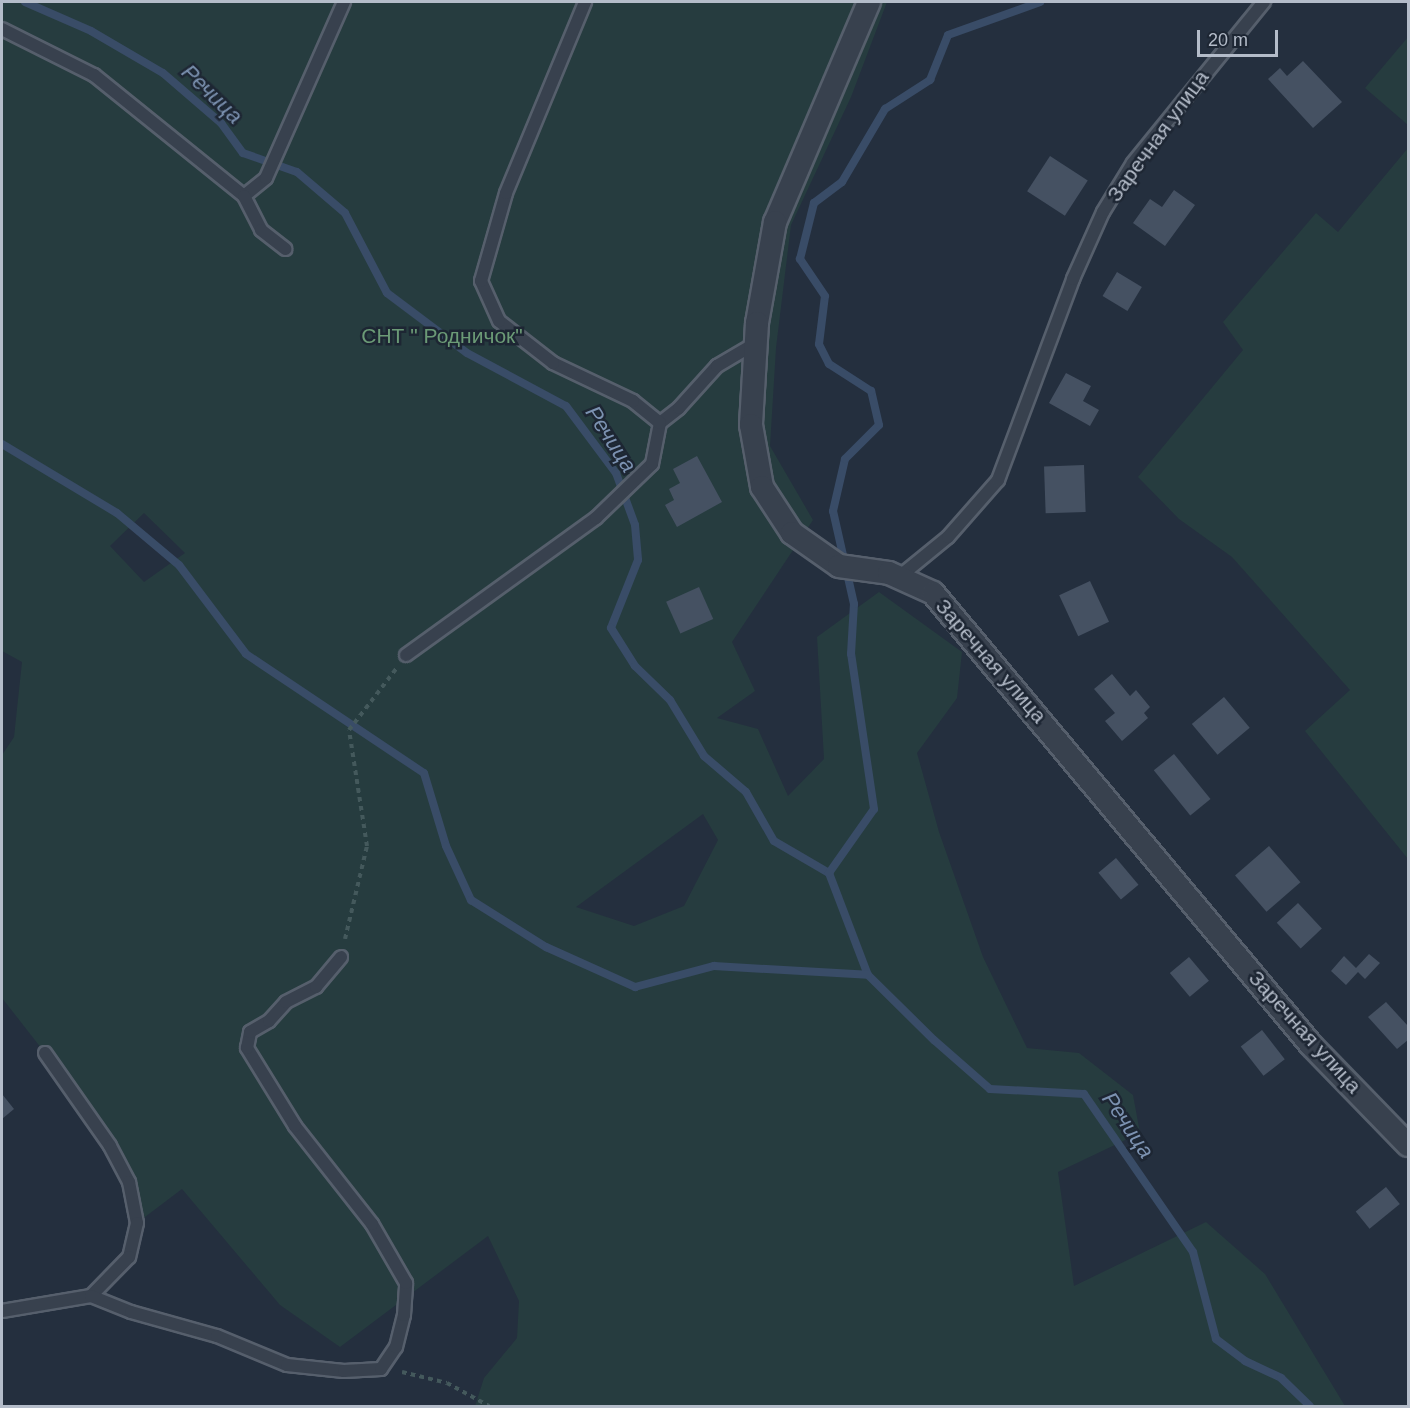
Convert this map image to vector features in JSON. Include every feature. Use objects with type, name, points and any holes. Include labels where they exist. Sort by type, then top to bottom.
[{"type":"street","points":[[869,2],[775,222],[756,343],[751,425],[762,487],[792,532],[839,566],[899,577]]},
{"type":"street","name":"Заречная улица","points":[[899,577],[933,593],[1311,1045],[1408,1145]]},
{"type":"lane","points":[[244,196],[266,178],[344,2]]},
{"type":"lane","points":[[585,2],[506,193],[481,281],[499,321],[553,363],[633,401],[660,423]]},
{"type":"lane","name":"Заречная улица","points":[[899,577],[948,537],[998,480],[1073,279],[1102,212],[1133,163],[1264,2]]},
{"type":"lane","points":[[2,29],[94,75],[244,196],[261,230],[285,249]]},
{"type":"lane","points":[[406,655],[596,518],[652,464],[660,423],[680,408],[717,366],[756,343]]},
{"type":"lane","points":[[2,1311],[91,1296],[131,1312],[216,1336],[287,1365],[344,1371],[381,1369],[396,1347],[404,1315],[406,1283],[372,1224],[295,1126],[247,1048],[250,1032],[269,1021],[286,1002],[316,987],[341,957]]},
{"type":"lane","points":[[45,1053],[110,1146],[129,1182],[137,1223],[129,1257],[91,1296]]},
{"type":"path","points":[[341,957],[367,846],[349,730],[406,655]]},
{"type":"path","points":[[381,1369],[447,1383],[489,1407]]},
{"type":"green space","name":"СНТ \" Родничок\"","points":[[2,2],[887,2],[851,97],[791,225],[776,348],[770,446],[813,520],[732,642],[755,691],[717,718],[758,729],[788,796],[824,759],[817,637],[879,592],[962,652],[957,698],[917,753],[939,832],[983,957],[1027,1048],[1079,1053],[1133,1095],[1140,1133],[1058,1172],[1074,1286],[1206,1222],[1265,1274],[1345,1406],[475,1406],[484,1378],[517,1338],[519,1301],[488,1236],[340,1347],[280,1305],[182,1189],[137,1223],[129,1182],[45,1053],[2,998],[2,755],[14,737],[22,662],[2,651]],"holes":[[[144,513],[185,553],[144,582],[110,546]],[[703,814],[718,840],[684,906],[634,926],[576,907]]]},
{"type":"green space","points":[[1408,37],[1408,125],[1365,88]]},
{"type":"green space","points":[[1408,148],[1408,859],[1305,731],[1350,690],[1232,557],[1179,519],[1138,477],[1243,350],[1223,322],[1316,213],[1338,232]]},
{"type":"building","points":[[1303,61],[1342,102],[1313,128],[1268,79],[1280,68],[1287,76]]},
{"type":"building","points":[[1050,156],[1088,181],[1065,216],[1027,191]]},
{"type":"building","points":[[1174,190],[1195,205],[1165,246],[1133,223],[1150,199],[1162,207]]},
{"type":"building","points":[[1117,272],[1142,287],[1127,311],[1103,296]]},
{"type":"building","points":[[1066,373],[1091,386],[1083,401],[1099,410],[1090,426],[1049,403]]},
{"type":"building","points":[[697,456],[722,502],[677,527],[665,505],[674,500],[669,489],[680,483],[673,469]]},
{"type":"building","points":[[1084,465],[1086,512],[1046,513],[1044,466]]},
{"type":"building","points":[[1090,581],[1109,622],[1078,636],[1059,595]]},
{"type":"building","points":[[699,587],[713,619],[680,634],[666,602]]},
{"type":"building","points":[[1112,674],[1130,696],[1136,690],[1150,707],[1144,713],[1148,718],[1122,741],[1105,721],[1115,713],[1094,689]]},
{"type":"building","points":[[1224,697],[1250,728],[1218,755],[1192,724]]},
{"type":"building","points":[[1174,754],[1211,799],[1190,815],[1154,770]]},
{"type":"building","points":[[1269,846],[1300,882],[1267,912],[1235,876]]},
{"type":"building","points":[[1116,858],[1138,885],[1121,900],[1098,873]]},
{"type":"building","points":[[1298,903],[1322,929],[1301,948],[1277,923]]},
{"type":"building","points":[[1369,954],[1380,963],[1365,979],[1358,972],[1346,985],[1331,971],[1344,956],[1356,968]]},
{"type":"building","points":[[1189,957],[1209,981],[1190,997],[1170,973]]},
{"type":"building","points":[[1386,1002],[1408,1026],[1408,1040],[1397,1049],[1368,1017]]},
{"type":"building","points":[[1262,1030],[1285,1059],[1264,1076],[1241,1047]]},
{"type":"building","points":[[2,1094],[14,1109],[2,1119]]},
{"type":"building","points":[[1386,1187],[1400,1204],[1370,1229],[1356,1212]]},
{"type":"waterway","name":"Речица","points":[[25,2],[91,31],[163,73],[221,123],[243,153],[297,172],[345,213],[387,293],[467,353],[566,406],[616,473],[635,525],[638,560],[611,628],[635,666],[670,700],[704,756],[746,792],[774,841],[829,873],[868,975],[934,1040],[990,1089],[1084,1094],[1193,1252],[1216,1339],[1245,1361],[1281,1378],[1310,1406]]},
{"type":"waterway","name":"Речица","points":[[829,873],[874,809],[851,654],[854,604],[833,511],[845,459],[879,425],[871,391],[829,364],[819,344],[825,296],[800,259],[814,203],[842,182],[885,109],[930,80],[948,35],[1040,2]]},
{"type":"waterway","points":[[2,444],[117,513],[179,565],[246,654],[424,773],[446,846],[471,900],[546,947],[635,987],[714,966],[868,975]]}]
